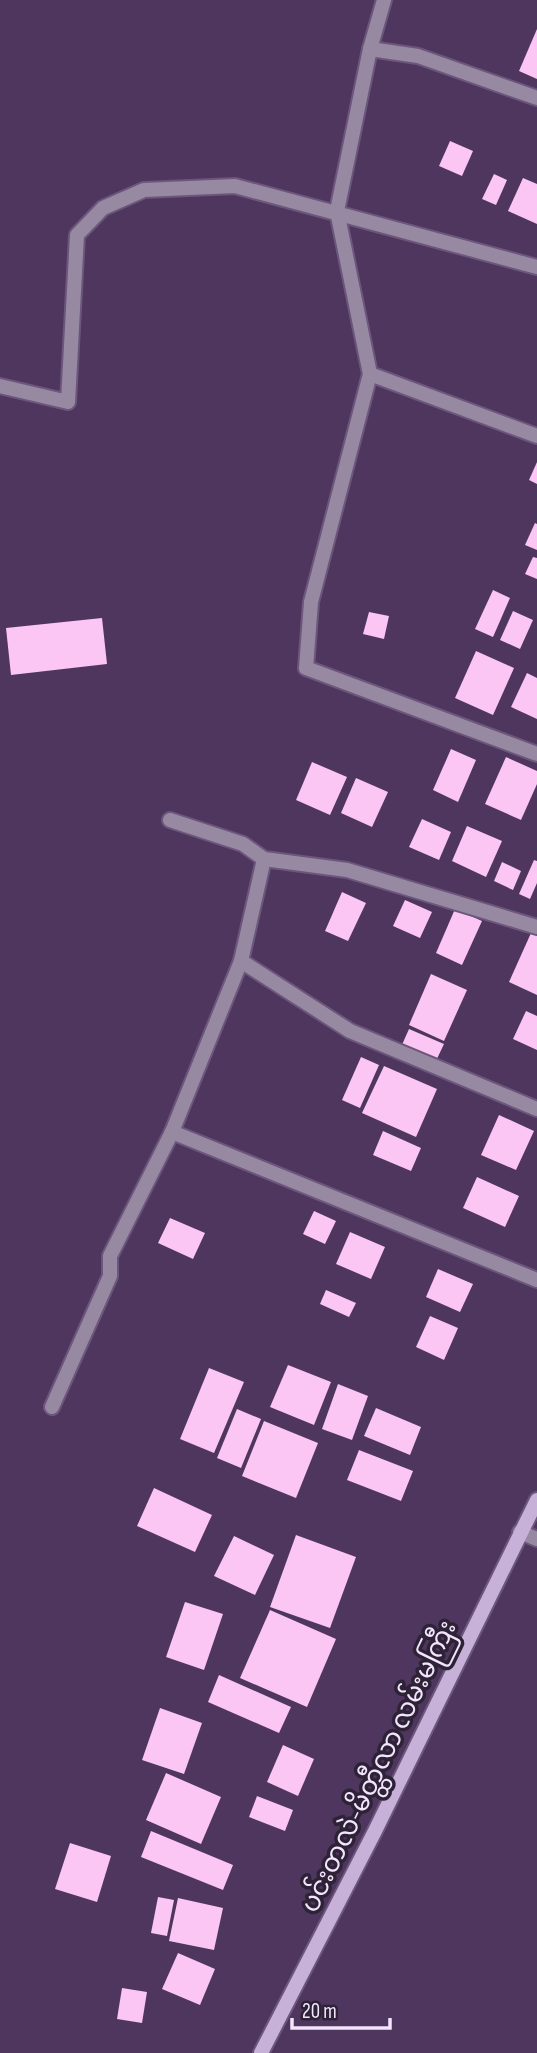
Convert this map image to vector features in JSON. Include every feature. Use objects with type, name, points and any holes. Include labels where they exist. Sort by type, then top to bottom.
[{"type":"street","points":[[384,0],[370,49],[337,211],[370,374],[311,602],[306,668],[537,754]]},
{"type":"street","points":[[370,49],[418,56],[537,98]]},
{"type":"street","points":[[0,386],[68,402],[77,235],[103,208],[144,190],[235,186],[337,211],[537,267]]},
{"type":"street","points":[[370,374],[537,436]]},
{"type":"street","points":[[170,820],[243,844],[264,859],[347,870],[537,927]]},
{"type":"street","points":[[52,1407],[110,1276],[110,1256],[172,1132],[241,961],[264,859]]},
{"type":"street","points":[[241,961],[350,1031],[537,1109]]},
{"type":"street","points":[[172,1132],[537,1280]]},
{"type":"street","name":"ပင်းတလဲ-မိတ္ထီလာ လမ်းမကြီး","points":[[261,2053],[376,1831],[537,1500]]},
{"type":"street","points":[[520,1532],[537,1539]]},
{"type":"building","points":[[537,29],[537,79],[519,71]]},
{"type":"building","points":[[450,141],[473,151],[462,176],[439,166]]},
{"type":"building","points":[[494,174],[507,180],[496,205],[482,199]]},
{"type":"building","points":[[523,178],[537,184],[537,224],[508,211]]},
{"type":"building","points":[[537,462],[537,484],[529,480]]},
{"type":"building","points":[[535,523],[537,524],[537,550],[525,545]]},
{"type":"building","points":[[533,557],[537,558],[537,579],[525,574]]},
{"type":"building","points":[[493,590],[510,598],[493,637],[475,629]]},
{"type":"building","points":[[513,611],[533,620],[520,649],[500,640]]},
{"type":"building","points":[[369,612],[389,616],[384,639],[363,634]]},
{"type":"building","points":[[102,618],[107,664],[11,675],[6,628]]},
{"type":"building","points":[[476,651],[514,668],[493,715],[455,698]]},
{"type":"building","points":[[527,673],[537,678],[537,719],[511,707]]},
{"type":"building","points":[[451,749],[476,760],[458,802],[433,790]]},
{"type":"building","points":[[506,757],[537,771],[537,784],[521,820],[485,804]]},
{"type":"building","points":[[312,762],[347,777],[330,815],[296,800]]},
{"type":"building","points":[[356,778],[388,792],[372,827],[341,813]]},
{"type":"building","points":[[422,819],[451,832],[439,860],[409,847]]},
{"type":"building","points":[[467,826],[502,841],[486,877],[452,861]]},
{"type":"building","points":[[534,860],[537,861],[537,883],[530,899],[519,894]]},
{"type":"building","points":[[502,862],[521,871],[513,890],[494,881]]},
{"type":"building","points":[[342,892],[366,903],[348,941],[325,931]]},
{"type":"building","points":[[405,900],[432,912],[420,938],[393,926]]},
{"type":"building","points":[[455,909],[482,921],[462,965],[436,953]]},
{"type":"building","points":[[531,933],[537,936],[537,995],[509,982]]},
{"type":"building","points":[[431,974],[467,990],[444,1041],[409,1025]]},
{"type":"building","points":[[526,1011],[537,1016],[537,1050],[513,1039]]},
{"type":"building","points":[[409,1029],[444,1044],[435,1063],[401,1047]]},
{"type":"building","points":[[361,1057],[379,1065],[360,1108],[342,1100]]},
{"type":"building","points":[[384,1066],[437,1089],[416,1137],[362,1113]]},
{"type":"building","points":[[499,1115],[534,1131],[516,1170],[481,1155]]},
{"type":"building","points":[[383,1131],[421,1148],[411,1171],[373,1155]]},
{"type":"building","points":[[477,1177],[519,1196],[505,1227],[463,1208]]},
{"type":"building","points":[[314,1211],[336,1221],[325,1244],[303,1234]]},
{"type":"building","points":[[170,1218],[205,1233],[193,1259],[158,1243]]},
{"type":"building","points":[[350,1232],[385,1247],[371,1279],[336,1264]]},
{"type":"building","points":[[438,1269],[473,1284],[460,1312],[426,1297]]},
{"type":"building","points":[[326,1290],[356,1303],[349,1317],[320,1304]]},
{"type":"building","points":[[430,1316],[458,1328],[444,1360],[416,1347]]},
{"type":"building","points":[[288,1365],[331,1382],[314,1425],[270,1407]]},
{"type":"building","points":[[209,1368],[244,1382],[214,1453],[180,1439]]},
{"type":"building","points":[[338,1384],[368,1396],[352,1440],[322,1429]]},
{"type":"building","points":[[376,1408],[421,1427],[410,1455],[364,1436]]},
{"type":"building","points":[[237,1409],[261,1419],[241,1468],[217,1458]]},
{"type":"building","points":[[264,1421],[318,1443],[296,1498],[242,1476]]},
{"type":"building","points":[[359,1450],[413,1471],[401,1501],[347,1480]]},
{"type":"building","points":[[154,1488],[212,1515],[195,1552],[137,1526]]},
{"type":"building","points":[[296,1535],[356,1557],[330,1628],[270,1607]]},
{"type":"building","points":[[234,1536],[274,1555],[255,1595],[214,1576]]},
{"type":"building","points":[[185,1602],[223,1614],[204,1670],[166,1657]]},
{"type":"building","points":[[270,1610],[336,1639],[307,1707],[240,1678]]},
{"type":"building","points":[[219,1675],[291,1707],[279,1733],[208,1702]]},
{"type":"building","points":[[160,1708],[202,1723],[184,1774],[142,1760]]},
{"type":"building","points":[[283,1745],[314,1759],[298,1796],[267,1782]]},
{"type":"building","points":[[166,1773],[221,1797],[201,1844],[146,1820]]},
{"type":"building","points":[[257,1796],[293,1810],[285,1831],[249,1817]]},
{"type":"building","points":[[151,1831],[233,1865],[223,1890],[141,1857]]},
{"type":"building","points":[[70,1843],[111,1856],[97,1902],[55,1889]]},
{"type":"building","points":[[158,1897],[174,1900],[167,1936],[151,1933]]},
{"type":"building","points":[[178,1898],[223,1908],[214,1950],[169,1941]]},
{"type":"building","points":[[178,1953],[215,1969],[200,2005],[162,1989]]},
{"type":"building","points":[[122,1988],[147,1992],[142,2023],[117,2019]]}]
